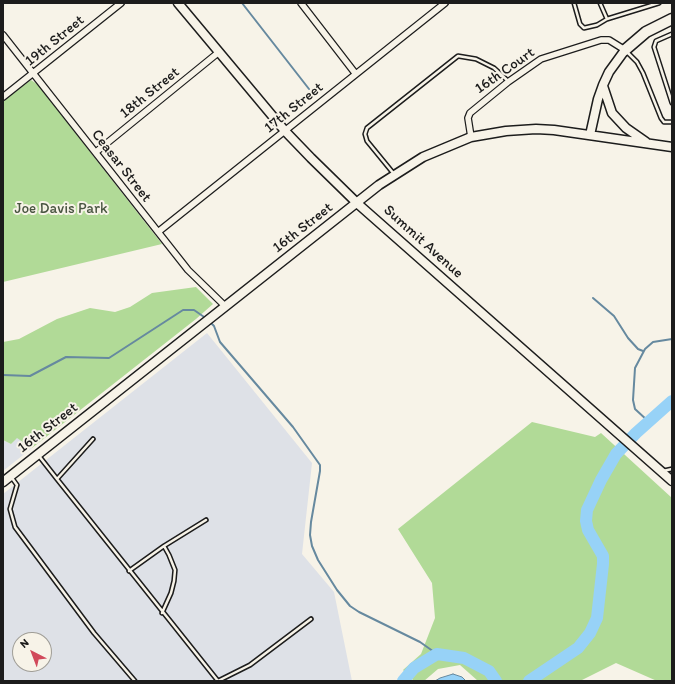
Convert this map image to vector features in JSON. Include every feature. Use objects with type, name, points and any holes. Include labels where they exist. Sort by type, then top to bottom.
[{"type":"highway","points":[[625,50],[646,32],[672,19]]},
{"type":"main road","name":"Summit Avenue","points":[[178,3],[286,131],[358,203],[637,452],[672,481]]},
{"type":"main road","points":[[590,135],[598,99],[603,85],[609,72],[625,50]]},
{"type":"main road","points":[[603,85],[612,113],[626,128],[649,144]]},
{"type":"main road","name":"16th Street","points":[[3,482],[394,174],[423,157],[471,137],[506,131],[536,129],[672,147]]},
{"type":"street","name":"19th Street","points":[[3,97],[121,3]]},
{"type":"street","points":[[301,3],[355,73]]},
{"type":"street","name":"17th Street","points":[[158,232],[286,131],[355,73],[445,3]]},
{"type":"street","name":"Ceasar Street","points":[[3,35],[188,270],[225,306]]},
{"type":"street","name":"16th Court","points":[[471,137],[468,118],[470,113],[508,82],[541,59],[601,40],[609,40],[625,50]]},
{"type":"street","name":"18th Street","points":[[96,152],[219,52]]},
{"type":"lane","points":[[574,3],[580,24],[584,28],[597,25],[606,19],[659,3]]},
{"type":"lane","points":[[600,3],[606,19]]},
{"type":"lane","points":[[672,34],[656,41],[654,47],[672,103]]},
{"type":"lane","points":[[625,50],[637,62],[643,73],[660,118],[664,122],[672,122]]},
{"type":"lane","points":[[394,174],[367,141],[365,134],[367,128],[458,56],[476,59],[494,68],[508,82]]},
{"type":"lane","points":[[57,479],[93,439]]},
{"type":"lane","points":[[38,454],[162,613],[218,681],[250,666],[311,619]]},
{"type":"lane","points":[[661,472],[672,469]]},
{"type":"lane","points":[[10,476],[17,485],[10,509],[15,527],[94,633],[135,681]]},
{"type":"lane","points":[[129,571],[164,546],[206,520]]},
{"type":"lane","points":[[162,613],[171,593],[175,570],[164,546]]},
{"type":"shaded area","points":[[207,333],[312,463],[302,554],[334,592],[352,681],[3,681],[3,494]]},
{"type":"shaded area","points":[[17,437],[32,448],[3,471],[3,440],[11,444]]},
{"type":"green space","name":"Joe Davis Park","points":[[31,80],[37,84],[162,244],[3,282],[3,101]]},
{"type":"green space","points":[[196,287],[213,304],[196,319],[32,448],[17,438],[11,444],[3,440],[3,342],[19,339],[57,319],[90,308],[115,312],[130,307],[152,293]]},
{"type":"green space","points":[[532,422],[595,437],[601,433],[672,498],[672,681],[657,681],[616,663],[580,681],[478,681],[460,665],[438,669],[424,681],[414,681],[403,670],[421,654],[435,618],[432,583],[398,529]]},
{"type":"water","points":[[453,674],[462,677],[466,681],[435,681],[440,678]]},
{"type":"waterway","points":[[242,3],[309,89]]},
{"type":"waterway","points":[[593,298],[614,316],[628,338],[638,349],[643,351]]},
{"type":"waterway","points":[[3,375],[30,376],[66,357],[109,358],[183,310],[194,310],[207,319]]},
{"type":"waterway","points":[[210,322],[214,326],[220,342],[293,427],[320,465],[310,535],[312,546],[318,560],[337,590],[350,606],[359,612],[420,642],[437,654]]},
{"type":"waterway","points":[[648,421],[635,409],[633,400],[635,368],[645,349],[653,342],[672,339]]},
{"type":"waterway","points":[[529,681],[578,648],[590,633],[597,618],[603,556],[588,530],[586,521],[587,510],[601,480],[616,454],[636,433],[672,401]]},
{"type":"waterway","points":[[403,681],[414,668],[437,654],[464,658],[489,671],[496,681]]}]
